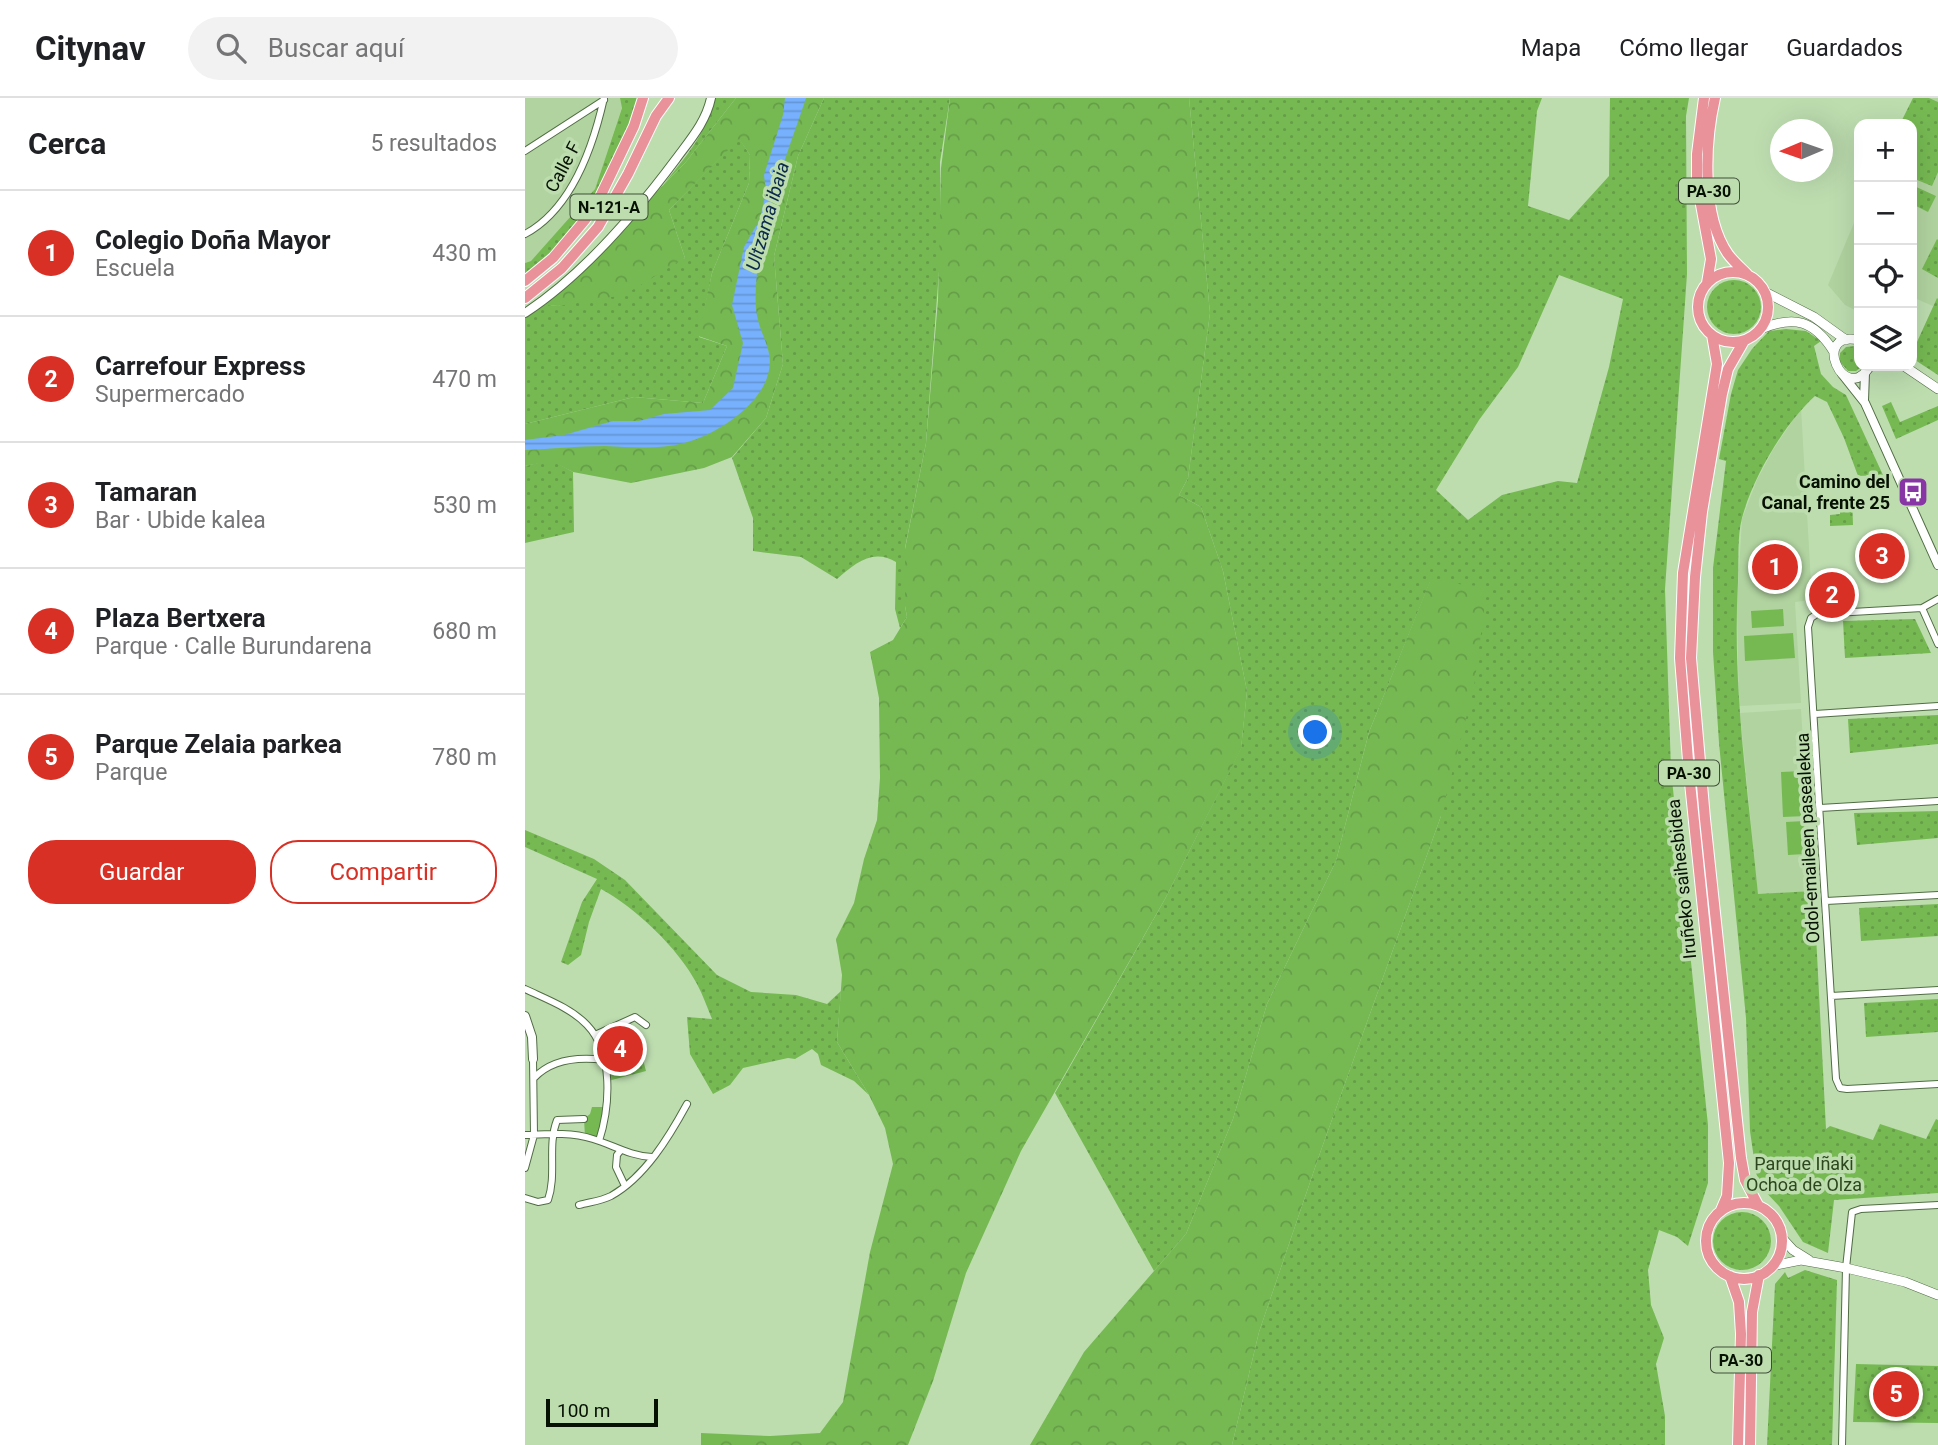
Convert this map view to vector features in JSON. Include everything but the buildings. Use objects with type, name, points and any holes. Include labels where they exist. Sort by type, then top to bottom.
[{"type":"highway","name":"N-121-A","points":[[525,282],[553,258],[585,220],[600,197],[634,126],[643,98]]},
{"type":"highway","name":"N-121-A","points":[[525,298],[562,268],[598,227],[656,116],[669,98]]},
{"type":"highway","name":"PA-30","points":[[1704,98],[1697,154],[1697,183],[1711,259],[1707,283],[1700,293],[1698,304],[1699,316],[1712,335]]},
{"type":"highway","name":"PA-30","points":[[1716,98],[1709,140],[1709,196],[1715,227],[1728,254],[1761,284],[1765,292]]},
{"type":"highway","points":[[1707,283],[1725,272],[1747,274]]},
{"type":"highway","points":[[1761,329],[1769,311],[1765,292]]},
{"type":"highway","name":"PA-30","points":[[1744,341],[1761,329]]},
{"type":"highway","points":[[1712,335],[1721,341],[1744,341]]},
{"type":"highway","name":"Iruñeko saihesbidea","points":[[1712,335],[1717,364],[1683,573],[1680,658],[1689,773],[1729,1163],[1727,1196],[1721,1210]]},
{"type":"highway","name":"Iruñeko saihesbidea","points":[[1744,341],[1728,369],[1702,512],[1695,576],[1691,657],[1705,819],[1741,1158],[1745,1180],[1758,1205]]},
{"type":"highway","points":[[1721,1210],[1732,1204],[1745,1202],[1758,1205]]},
{"type":"highway","name":"PA-30","points":[[1758,1205],[1775,1218],[1782,1238]]},
{"type":"highway","name":"PA-30","points":[[1721,1210],[1708,1229],[1708,1252],[1713,1262],[1730,1276],[1739,1302],[1741,1334],[1738,1445]]},
{"type":"highway","points":[[1730,1276],[1750,1278],[1772,1266],[1778,1258],[1782,1238]]},
{"type":"highway","name":"PA-30","points":[[1750,1445],[1752,1312],[1759,1275]]},
{"type":"main road","points":[[1765,292],[1814,317],[1846,340]]},
{"type":"main road","points":[[1761,329],[1778,322],[1800,322],[1822,334],[1834,352]]},
{"type":"main road","points":[[1854,340],[1846,340],[1837,346],[1834,363],[1840,372],[1855,377],[1865,371]]},
{"type":"main road","points":[[1912,371],[1938,389]]},
{"type":"main road","points":[[1782,1238],[1793,1250],[1814,1262]]},
{"type":"main road","points":[[1772,1266],[1787,1262],[1814,1262],[1905,1282],[1938,1295]]},
{"type":"street","points":[[525,151],[604,99]]},
{"type":"street","name":"Calle F","points":[[525,234],[538,227],[569,191],[592,142],[604,99]]},
{"type":"street","points":[[525,313],[562,285],[639,205],[699,128],[710,100]]},
{"type":"street","points":[[1865,403],[1868,371]]},
{"type":"street","points":[[1840,372],[1865,403],[1938,565]]},
{"type":"street","name":"Odol-emaileen pasealekua","points":[[1938,599],[1922,608],[1817,614],[1811,618],[1808,627],[1836,1079],[1840,1088],[1938,1084]]},
{"type":"street","points":[[1922,608],[1938,644]]},
{"type":"street","points":[[1815,714],[1938,706]]},
{"type":"street","points":[[1820,808],[1938,801]]},
{"type":"street","points":[[1826,901],[1938,895]]},
{"type":"street","points":[[525,989],[572,1013],[595,1035],[608,1081],[599,1141]]},
{"type":"street","points":[[1831,996],[1938,990]]},
{"type":"street","points":[[525,1016],[532,1037],[534,1135],[525,1168]]},
{"type":"street","points":[[595,1035],[635,1017],[646,1025]]},
{"type":"street","points":[[533,1078],[548,1067],[561,1062],[587,1058],[604,1060]]},
{"type":"street","points":[[579,1205],[610,1196],[625,1186],[666,1142],[687,1104]]},
{"type":"street","points":[[525,1198],[538,1202],[548,1200],[552,1189],[552,1134],[557,1120],[584,1119]]},
{"type":"street","points":[[525,1135],[585,1137],[636,1156],[652,1157]]},
{"type":"street","points":[[621,1150],[617,1155],[616,1167],[625,1186]]},
{"type":"street","points":[[1842,1445],[1846,1268],[1851,1212],[1861,1209],[1938,1205]]},
{"type":"shaded area","points":[[525,98],[620,98],[622,107],[595,189],[531,261],[525,263]]},
{"type":"shaded area","points":[[1913,98],[1938,98],[1938,299],[1933,306],[1917,299],[1917,119],[1903,119]]},
{"type":"shaded area","points":[[1854,223],[1854,310],[1845,305],[1828,285]]},
{"type":"shaded area","points":[[1801,408],[1812,600],[1795,602],[1801,703],[1739,706],[1737,606],[1742,519],[1757,480]]},
{"type":"shaded area","points":[[1801,709],[1812,891],[1758,895],[1740,713]]},
{"type":"green space","points":[[620,98],[638,98],[626,134],[597,193],[559,247],[525,275],[525,263],[531,261],[595,189],[622,108]]},
{"type":"green space","points":[[713,98],[736,98],[685,163],[664,184],[701,133]]},
{"type":"green space","points":[[736,98],[824,98],[798,156],[774,256],[783,364],[766,418],[732,457],[704,468],[631,483],[573,472],[551,461],[525,466],[525,424],[634,397],[703,403],[727,346],[698,336],[712,273],[749,183],[750,155],[739,139],[669,210],[685,258],[624,295],[558,306],[545,305],[685,163]]},
{"type":"green space","points":[[824,98],[950,98],[940,162],[941,245],[926,443],[905,548],[907,617],[900,628],[895,609],[896,562],[872,557],[857,563],[837,579],[801,557],[753,551],[753,518],[732,458],[766,418],[783,364],[774,256],[798,156]]},
{"type":"green space","points":[[950,98],[1189,98],[1210,313],[1188,478],[1179,495],[1201,507],[1223,571],[1247,691],[1241,749],[1165,899],[1021,1151],[966,1273],[933,1381],[908,1445],[701,1445],[701,1433],[770,1436],[820,1433],[843,1402],[870,1252],[893,1164],[885,1128],[869,1095],[837,1042],[842,975],[836,939],[854,903],[864,859],[877,820],[880,778],[879,698],[870,652],[893,640],[907,617],[905,549],[926,443],[938,300],[941,168]]},
{"type":"green space","points":[[1189,98],[1542,98],[1537,111],[1528,206],[1569,220],[1609,176],[1610,98],[1689,98],[1686,116],[1687,274],[1665,589],[1671,770],[1708,1125],[1708,1183],[1688,1246],[1677,1237],[1659,1230],[1648,1270],[1651,1305],[1664,1338],[1656,1364],[1665,1416],[1665,1445],[1232,1445],[1259,1332],[1441,816],[1430,582],[1369,732],[1336,861],[1267,1004],[1233,1119],[1186,1234],[1154,1271],[1055,1093],[1165,899],[1241,748],[1247,691],[1223,571],[1201,507],[1179,495],[1188,478],[1210,313]],"holes":[[[1559,275],[1623,299],[1609,367],[1577,483],[1558,481],[1502,495],[1468,520],[1436,490],[1479,420],[1518,367]]]},
{"type":"green space","points":[[1913,98],[1929,98],[1938,102],[1938,172],[1932,186],[1917,180],[1917,119],[1902,119]]},
{"type":"green space","points":[[739,138],[750,155],[749,183],[712,273],[699,337],[727,346],[703,403],[634,397],[525,424],[525,311],[539,304],[558,306],[685,258],[669,210]]},
{"type":"green space","points":[[1917,187],[1936,196],[1928,212],[1917,206]]},
{"type":"green space","points":[[1938,240],[1938,278],[1922,269]]},
{"type":"green space","points":[[1739,280],[1749,284],[1757,292],[1761,307],[1757,322],[1749,330],[1729,334],[1719,330],[1711,322],[1707,302],[1711,292],[1719,284]]},
{"type":"green space","points":[[1937,298],[1938,375],[1917,361],[1917,342]]},
{"type":"green space","name":"Parque Iñaki Ochoa de Olza","points":[[1769,331],[1806,331],[1821,341],[1814,346],[1821,374],[1833,387],[1846,395],[1883,475],[1858,476],[1827,402],[1815,396],[1792,421],[1771,452],[1742,518],[1738,549],[1737,660],[1758,894],[1812,891],[1814,896],[1826,1129],[1830,1126],[1873,1140],[1880,1124],[1926,1139],[1936,1119],[1938,1120],[1938,1193],[1834,1200],[1828,1253],[1803,1242],[1779,1206],[1761,1187],[1756,1173],[1750,1131],[1746,1018],[1719,743],[1713,652],[1713,568],[1726,461],[1719,459],[1731,394],[1738,370],[1752,349]]},
{"type":"green space","points":[[1854,346],[1854,371],[1848,371],[1840,362],[1840,353],[1846,347]]},
{"type":"green space","points":[[1891,402],[1900,422],[1938,406],[1938,420],[1896,439],[1882,406]]},
{"type":"green space","points":[[551,460],[573,472],[574,532],[525,543],[525,466]]},
{"type":"green space","points":[[1852,497],[1853,525],[1830,526],[1830,515],[1840,514],[1840,498]]},
{"type":"green space","points":[[1430,581],[1487,587],[1474,687],[1441,816],[1259,1332],[1232,1445],[1030,1445],[1084,1352],[1186,1234],[1233,1119],[1267,1004],[1336,861],[1369,732]]},
{"type":"green space","points":[[1783,609],[1784,626],[1752,628],[1751,611]]},
{"type":"green space","points":[[1915,619],[1931,653],[1845,658],[1843,621]]},
{"type":"green space","points":[[1793,633],[1795,658],[1745,661],[1744,636]]},
{"type":"green space","points":[[1938,715],[1938,744],[1850,753],[1848,719]]},
{"type":"green space","points":[[1803,771],[1806,816],[1783,817],[1781,772]]},
{"type":"green space","points":[[1938,811],[1938,838],[1857,845],[1854,813]]},
{"type":"green space","points":[[1804,821],[1805,854],[1788,855],[1786,822]]},
{"type":"green space","points":[[525,830],[594,859],[625,880],[717,975],[751,992],[796,995],[827,1004],[841,991],[837,1042],[869,1095],[854,1081],[821,1065],[818,1054],[812,1049],[795,1059],[788,1058],[743,1068],[730,1085],[713,1094],[690,1054],[687,1017],[712,1019],[689,970],[668,943],[642,918],[601,889],[581,955],[568,965],[561,962],[582,902],[597,879],[525,847]]},
{"type":"green space","points":[[1938,904],[1938,936],[1861,941],[1859,908]]},
{"type":"green space","points":[[1938,999],[1938,1032],[1866,1037],[1864,1003]]},
{"type":"green space","points":[[630,1022],[635,1029],[646,1071],[608,1081],[597,1037]]},
{"type":"green space","points":[[592,1107],[605,1107],[599,1141],[585,1137],[584,1119],[590,1114]]},
{"type":"green space","points":[[1736,1212],[1748,1212],[1763,1220],[1771,1235],[1771,1247],[1763,1262],[1748,1270],[1736,1270],[1721,1262],[1713,1247],[1713,1235],[1721,1220]]},
{"type":"green space","points":[[1805,1270],[1837,1280],[1832,1445],[1767,1445],[1775,1284],[1785,1272],[1788,1278]]},
{"type":"green space","points":[[1856,1364],[1938,1366],[1938,1423],[1853,1422]]},
{"type":"water","name":"Ultzama ibaia","points":[[785,98],[806,98],[777,184],[760,250],[756,308],[770,363],[765,383],[758,395],[723,426],[684,443],[654,447],[595,446],[525,450],[525,440],[564,435],[613,421],[639,421],[664,414],[710,410],[733,388],[743,343],[732,305],[744,247],[760,219],[766,192],[764,175],[783,115]]},
{"type":"place","name":"Camino del Canal, frente 25","points":[[1913,492]]},
{"type":"place","name":"Tamaran","points":[[1882,556]]},
{"type":"place","name":"Colegio Doña Mayor","points":[[1775,567]]},
{"type":"place","name":"Carrefour Express","points":[[1832,595]]},
{"type":"place","name":"Plaza Bertxera","points":[[620,1049]]},
{"type":"place","name":"Parque Zelaia parkea","points":[[1896,1394]]}]
